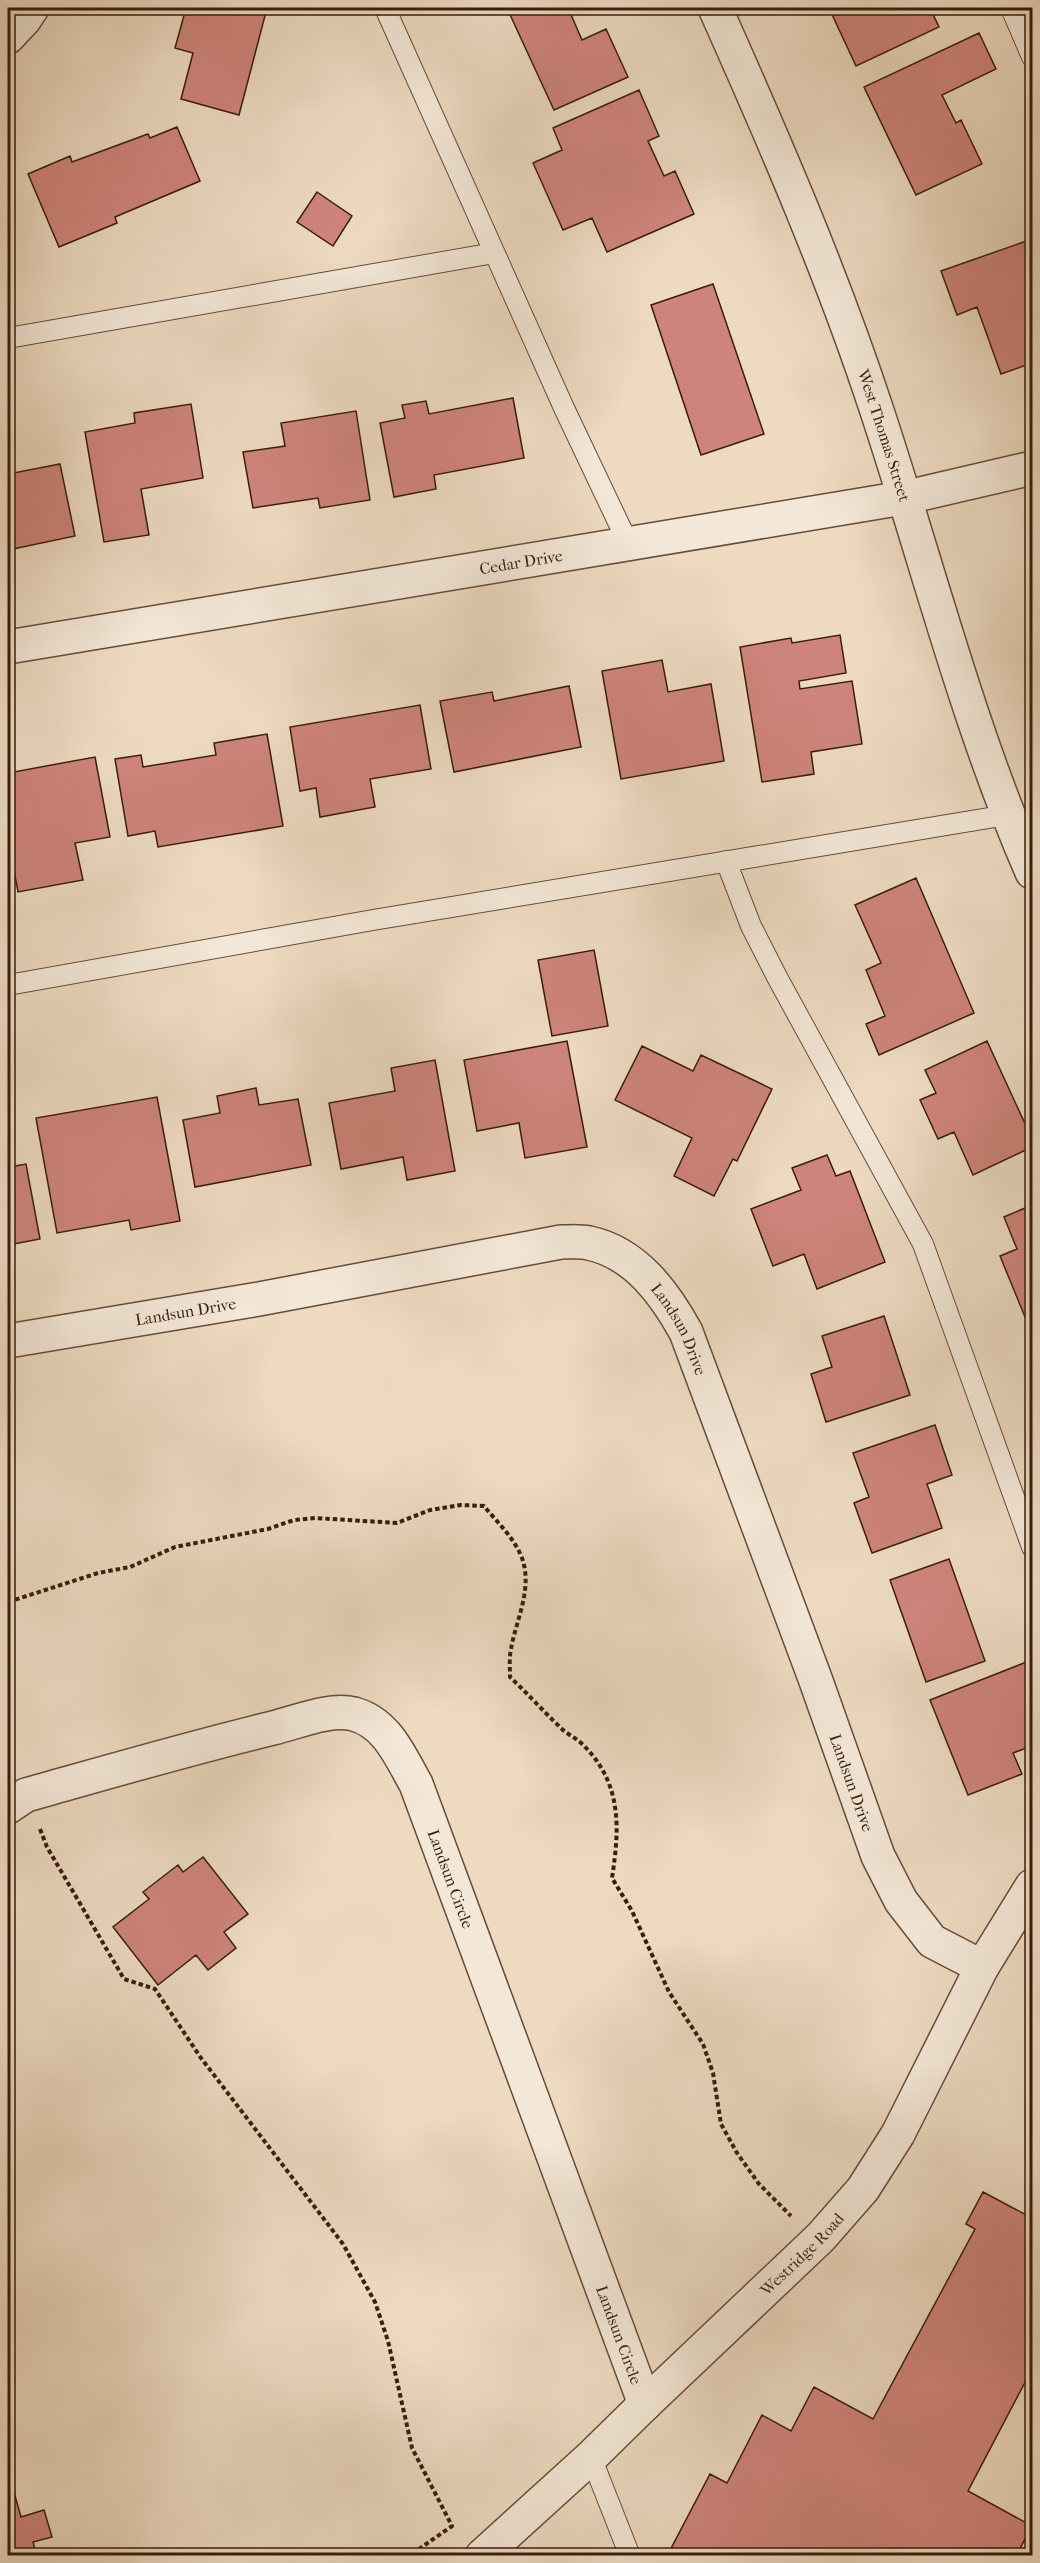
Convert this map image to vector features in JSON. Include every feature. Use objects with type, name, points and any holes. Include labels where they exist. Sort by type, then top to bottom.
[{"type":"street","points":[[8,37],[32,8]]},
{"type":"street","name":"West Thomas Street","points":[[715,8],[753,92],[829,277],[877,412],[1007,815],[1032,872]]},
{"type":"street","name":"Cedar Drive","points":[[8,647],[903,498],[1032,468]]},
{"type":"street","name":"Landsun Drive","points":[[8,1341],[259,1299],[561,1242],[589,1243],[616,1253],[651,1279],[669,1301],[686,1332],[816,1681],[878,1856],[901,1901],[932,1941],[982,1967]]},
{"type":"street","name":"Landsun Circle","points":[[17,1801],[227,1739],[335,1713],[353,1714],[376,1724],[395,1746],[416,1784],[645,2404]]},
{"type":"street","name":"Westridge Road","points":[[482,2556],[591,2457],[821,2237],[863,2189],[898,2134],[982,1967],[1032,1886]]},
{"type":"lane","points":[[385,8],[564,408],[628,543]]},
{"type":"lane","points":[[1011,8],[1032,57]]},
{"type":"lane","points":[[8,338],[494,253]]},
{"type":"lane","points":[[8,985],[373,920],[1007,815]]},
{"type":"lane","points":[[726,861],[752,926],[777,977],[923,1244],[1032,1547]]},
{"type":"lane","points":[[591,2457],[630,2556]]},
{"type":"path","points":[[8,1602],[98,1573],[130,1567],[175,1547],[268,1529],[294,1520],[315,1518],[396,1523],[430,1510],[461,1505],[484,1506],[511,1539],[522,1559],[525,1585],[521,1611],[510,1649],[510,1677],[563,1730],[580,1743],[610,1782],[616,1808],[617,1842],[612,1878],[632,1911],[669,1992],[703,2044],[713,2073],[721,2124],[737,2153],[759,2184],[794,2219]]},
{"type":"path","points":[[17,1801],[47,1847],[124,1979],[155,1989],[201,2058],[343,2244],[375,2302],[388,2341],[412,2448],[452,2526],[409,2556]]},
{"type":"building","points":[[186,8],[267,8],[239,115],[181,99],[193,53],[175,48]]},
{"type":"building","points":[[507,8],[562,8],[564,12],[569,10],[582,40],[606,29],[628,77],[554,110]]},
{"type":"building","points":[[829,8],[930,8],[939,27],[856,66]]},
{"type":"building","points":[[979,33],[996,69],[942,95],[956,123],[961,120],[982,164],[916,195],[864,87]]},
{"type":"building","points":[[639,90],[659,136],[648,141],[664,176],[675,171],[694,214],[607,252],[592,218],[563,230],[533,163],[562,150],[553,128]]},
{"type":"building","points":[[177,127],[200,181],[115,217],[117,223],[59,247],[28,174],[70,156],[72,162],[148,134],[150,138]]},
{"type":"building","points":[[317,192],[352,216],[333,246],[297,222]]},
{"type":"building","points":[[1032,239],[1032,363],[1001,374],[977,307],[957,315],[941,271]]},
{"type":"building","points":[[8,240],[13,269],[8,270]]},
{"type":"building","points":[[713,284],[764,434],[701,455],[651,305]]},
{"type":"building","points":[[513,398],[524,458],[434,475],[436,489],[394,497],[380,423],[405,418],[402,405],[426,401],[429,414]]},
{"type":"building","points":[[191,404],[203,478],[141,489],[149,535],[104,542],[85,432],[135,423],[134,413]]},
{"type":"building","points":[[356,411],[370,500],[320,508],[318,498],[253,508],[243,452],[285,446],[281,423]]},
{"type":"building","points":[[60,464],[75,536],[8,550],[8,474]]},
{"type":"building","points":[[840,635],[846,673],[799,681],[800,689],[852,681],[862,744],[811,752],[814,774],[762,782],[740,647],[791,638],[792,643]]},
{"type":"building","points":[[662,660],[668,692],[711,684],[724,761],[621,779],[602,671]]},
{"type":"building","points":[[569,686],[581,747],[454,772],[440,701],[492,692],[494,701]]},
{"type":"building","points":[[420,705],[431,769],[370,779],[375,807],[320,817],[316,788],[300,791],[290,727]]},
{"type":"building","points":[[267,734],[283,826],[158,847],[155,831],[128,836],[115,759],[141,755],[143,767],[216,755],[214,743]]},
{"type":"building","points":[[95,757],[110,837],[75,843],[83,880],[18,892],[8,837],[8,773]]},
{"type":"building","points":[[916,878],[974,1013],[879,1055],[866,1024],[885,1016],[866,970],[881,963],[855,905]]},
{"type":"building","points":[[594,950],[608,1026],[552,1036],[538,960]]},
{"type":"building","points":[[567,1041],[587,1147],[525,1158],[519,1123],[477,1131],[464,1060]]},
{"type":"building","points":[[987,1041],[1032,1139],[1032,1147],[973,1175],[954,1132],[938,1139],[920,1100],[936,1093],[925,1070]]},
{"type":"building","points":[[642,1046],[693,1071],[701,1055],[772,1089],[737,1161],[733,1159],[714,1196],[674,1176],[692,1138],[615,1100]]},
{"type":"building","points":[[435,1060],[455,1171],[407,1180],[403,1157],[341,1169],[329,1103],[395,1091],[391,1068]]},
{"type":"building","points":[[256,1088],[259,1105],[298,1099],[311,1165],[195,1187],[183,1120],[220,1113],[217,1096]]},
{"type":"building","points":[[157,1097],[180,1221],[131,1230],[129,1220],[57,1233],[36,1118]]},
{"type":"building","points":[[827,1155],[836,1176],[850,1171],[885,1262],[817,1289],[804,1254],[773,1266],[751,1209],[801,1190],[792,1168]]},
{"type":"building","points":[[8,1158],[9,1167],[26,1164],[40,1239],[8,1245]]},
{"type":"building","points":[[1032,1205],[1032,1334],[1000,1256],[1017,1249],[1004,1217]]},
{"type":"building","points":[[884,1316],[910,1395],[826,1422],[811,1374],[832,1367],[822,1336]]},
{"type":"building","points":[[935,1425],[952,1475],[927,1484],[942,1528],[872,1553],[854,1503],[869,1497],[853,1453]]},
{"type":"building","points":[[949,1559],[985,1661],[926,1682],[890,1580]]},
{"type":"building","points":[[1029,1661],[1032,1670],[1032,1746],[1013,1753],[1022,1774],[968,1795],[930,1700]]},
{"type":"building","points":[[203,1857],[248,1914],[224,1932],[236,1948],[208,1970],[196,1955],[158,1985],[113,1927],[149,1899],[143,1892],[178,1865],[183,1872]]},
{"type":"building","points":[[983,2192],[1032,2218],[1032,2369],[968,2491],[1032,2526],[1016,2556],[667,2556],[710,2474],[727,2483],[762,2415],[791,2431],[814,2387],[873,2419],[975,2229],[966,2224]]},
{"type":"building","points":[[8,2471],[21,2517],[44,2510],[52,2537],[33,2542],[37,2556],[8,2556]]}]
